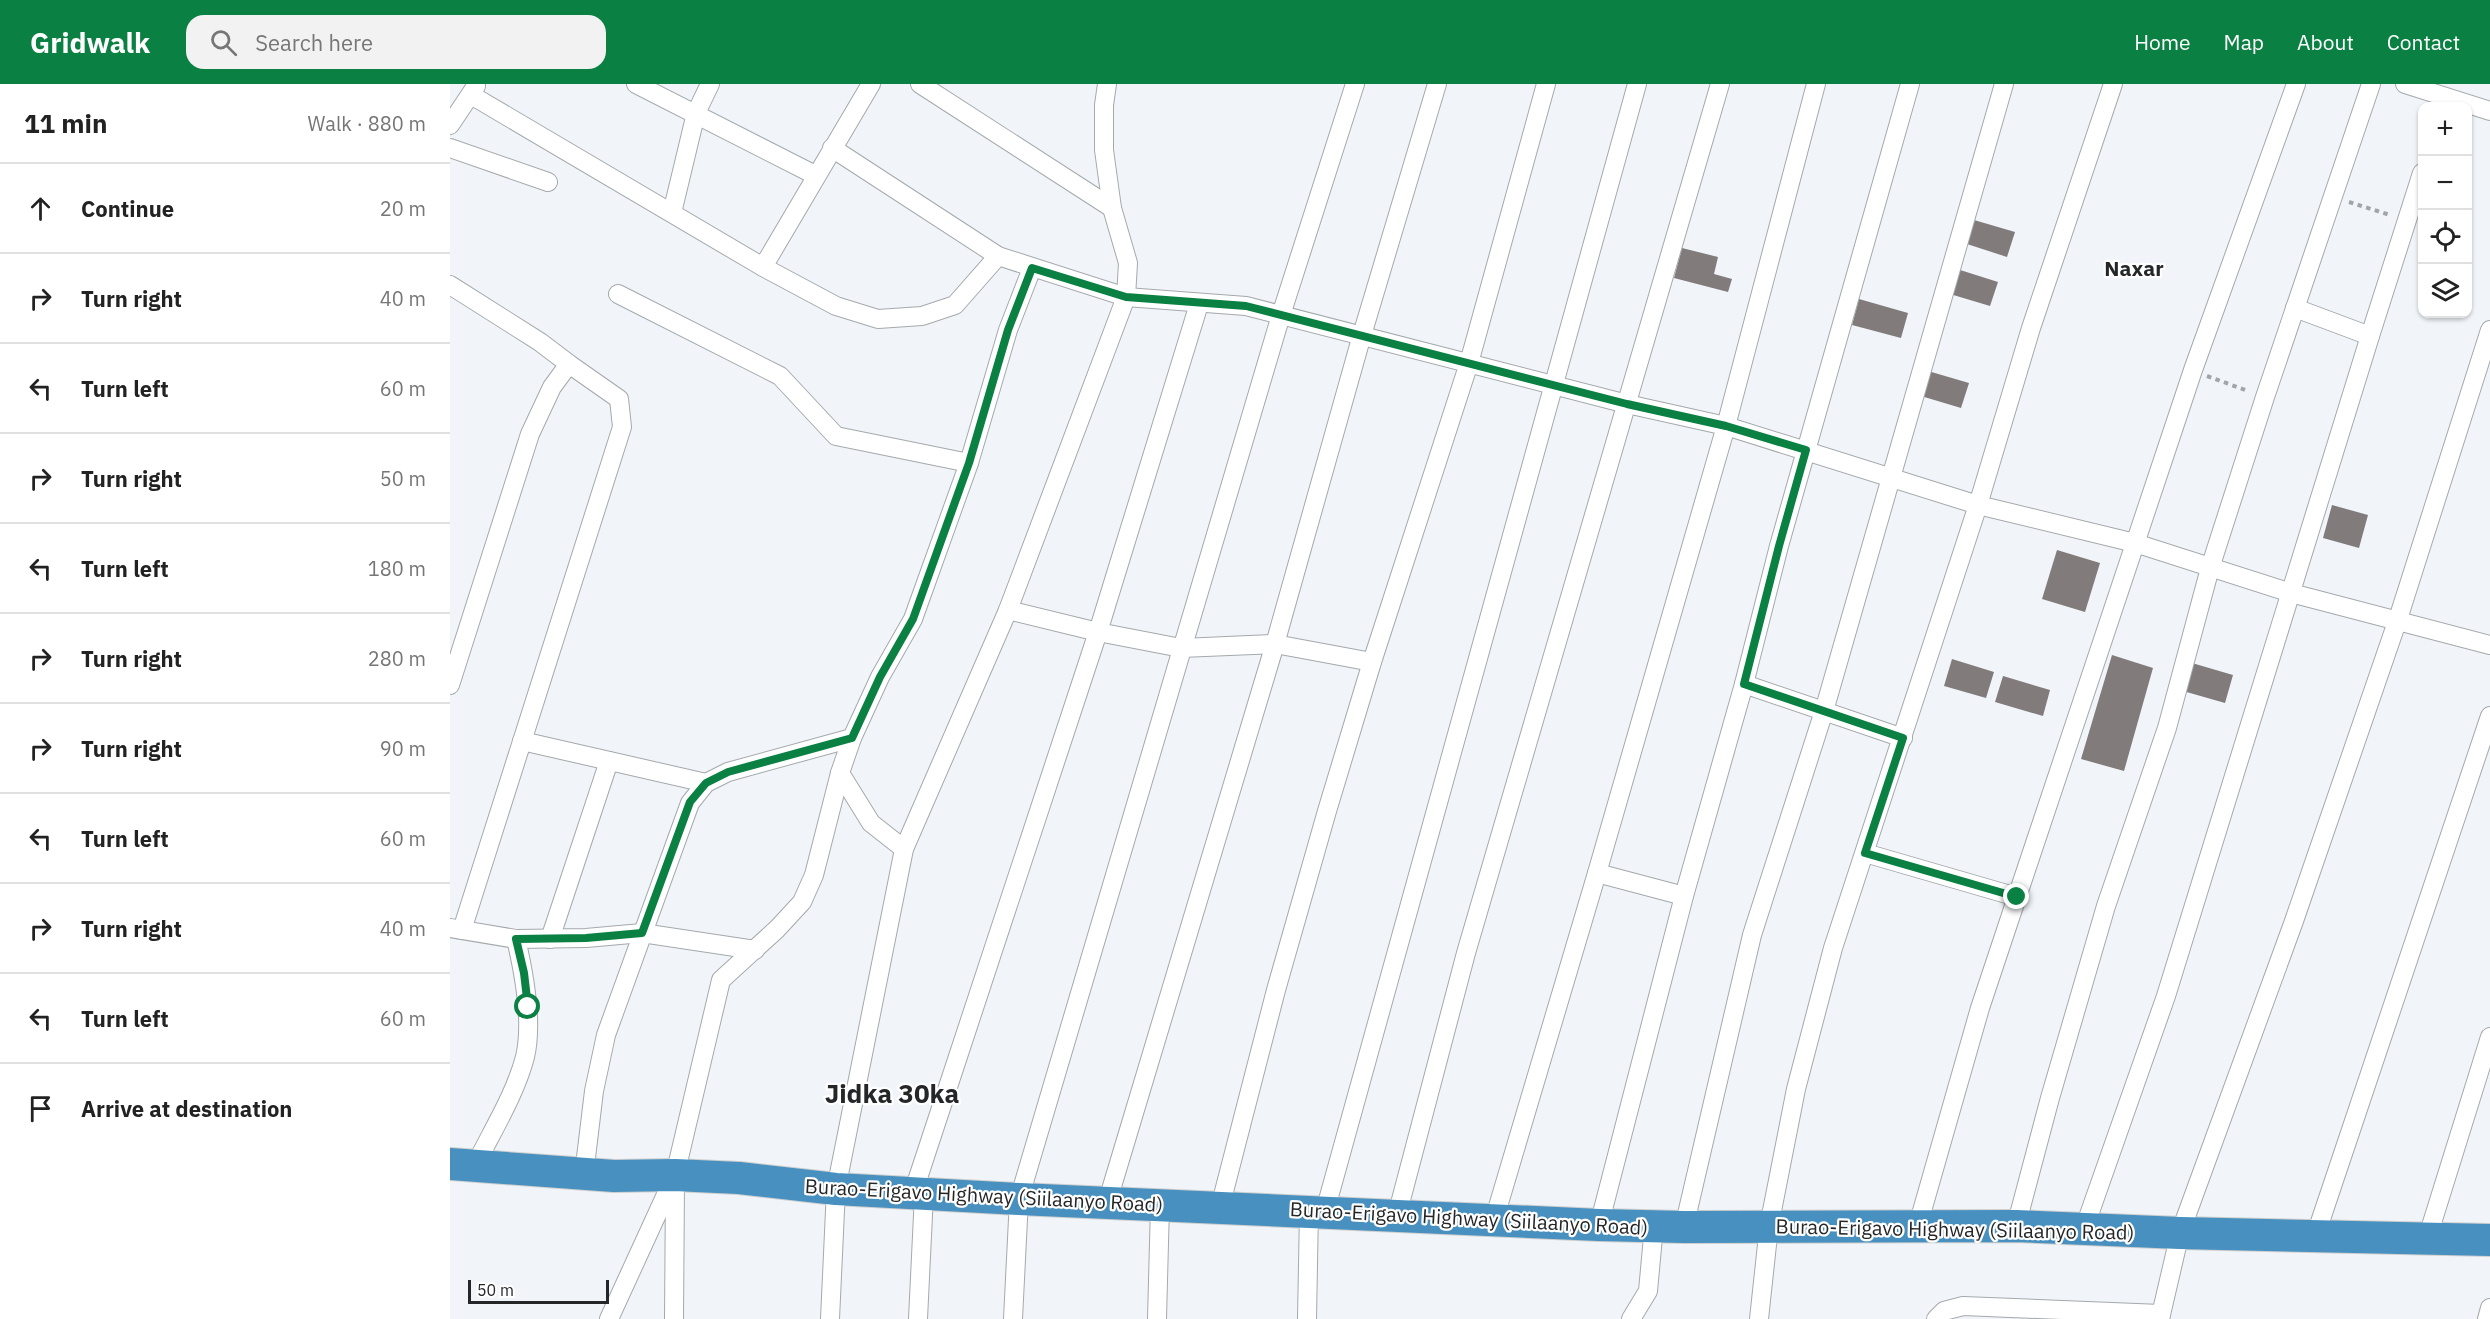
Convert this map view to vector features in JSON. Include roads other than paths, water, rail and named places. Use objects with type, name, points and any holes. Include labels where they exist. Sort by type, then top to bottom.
[{"type":"highway","name":"Burao-Erigavo Highway (Siilaanyo Road)","points":[[463,1165],[584,1174],[739,1178],[836,1189],[1018,1199],[1599,1225],[2016,1226],[2315,1237],[2490,1240]]},
{"type":"street","points":[[636,84],[815,175]]},
{"type":"street","points":[[672,213],[696,114],[710,84]]},
{"type":"street","points":[[763,267],[870,84]]},
{"type":"street","points":[[920,84],[1112,208]]},
{"type":"street","points":[[830,1319],[836,1189],[904,849],[1008,610],[1126,297],[1128,263],[1112,208],[1104,150],[1104,105],[1107,84]]},
{"type":"street","points":[[1013,1319],[1018,1199],[1281,315],[1354,84]]},
{"type":"street","points":[[1107,1203],[1275,644],[1362,335],[1437,84]]},
{"type":"street","points":[[1220,1207],[1276,990],[1372,662],[1469,363],[1546,84]]},
{"type":"street","points":[[1307,1319],[1317,1211],[1555,385],[1637,84]]},
{"type":"street","points":[[1397,1215],[1466,953],[1720,84]]},
{"type":"street","points":[[1494,1220],[1726,426],[1816,84]]},
{"type":"street","points":[[1599,1225],[1684,896],[1744,684],[1779,546],[1910,84]]},
{"type":"street","points":[[1684,1227],[1752,935],[1824,711],[2004,84]]},
{"type":"street","points":[[1759,1319],[1768,1226],[1796,1089],[1833,948],[1978,505],[2031,328],[2113,84]]},
{"type":"street","points":[[1918,1225],[1980,1008],[2193,370],[2296,84]]},
{"type":"street","points":[[2016,1226],[2050,1098],[2106,906],[2167,728],[2210,568],[2371,84]]},
{"type":"street","points":[[2405,84],[2444,102]]},
{"type":"street","points":[[450,124],[474,90],[763,267],[836,306],[879,319],[922,316],[955,305],[998,256]]},
{"type":"street","points":[[2472,108],[2490,111]]},
{"type":"street","points":[[450,148],[548,182]]},
{"type":"street","points":[[832,148],[998,256],[1126,297],[1246,306],[1627,404],[1726,426],[1978,505],[2135,543],[2291,592],[2490,645]]},
{"type":"street","points":[[2084,1229],[2166,996],[2418,186]]},
{"type":"street","points":[[609,1319],[675,1175],[722,980],[755,950],[801,902],[814,875],[840,773],[852,738],[880,677],[913,619],[969,463],[1008,330],[1032,268]]},
{"type":"street","points":[[450,285],[540,342],[619,399],[622,427],[522,741],[456,929],[516,939],[642,933],[755,950]]},
{"type":"street","points":[[618,294],[780,376],[836,436],[969,463]]},
{"type":"street","points":[[918,1319],[918,1193],[1098,632],[1199,304]]},
{"type":"street","points":[[2295,308],[2370,336]]},
{"type":"street","points":[[1936,1319],[1944,1311],[1963,1306],[2041,1314],[2161,1316],[2180,1233],[2294,921],[2398,619],[2490,330]]},
{"type":"street","points":[[450,685],[530,434],[552,387],[569,364]]},
{"type":"street","points":[[1008,610],[1098,632],[1181,648],[1275,644],[1372,662]]},
{"type":"street","points":[[1744,684],[1903,738]]},
{"type":"street","points":[[2315,1237],[2490,716]]},
{"type":"street","points":[[584,1174],[594,1091],[606,1035],[690,802],[706,783],[728,772],[852,738]]},
{"type":"street","points":[[522,741],[706,783]]},
{"type":"street","points":[[550,939],[609,761]]},
{"type":"street","points":[[840,773],[871,824],[904,849]]},
{"type":"street","points":[[1865,853],[2017,897]]},
{"type":"street","points":[[1597,873],[1684,896]]},
{"type":"street","points":[[463,1165],[512,1092],[525,1056],[528,1007],[524,973],[516,939]]},
{"type":"street","points":[[2427,1239],[2490,1037]]},
{"type":"street","points":[[674,1319],[675,1175]]},
{"type":"street","points":[[1157,1319],[1160,1205]]},
{"type":"street","points":[[1631,1319],[1648,1291],[1654,1226]]},
{"type":"street","points":[[2487,1319],[2490,1308]]},
{"type":"district","name":"Naxar","points":[[2134,268]]},
{"type":"district","name":"Jidka 30ka","points":[[892,1093]]}]
